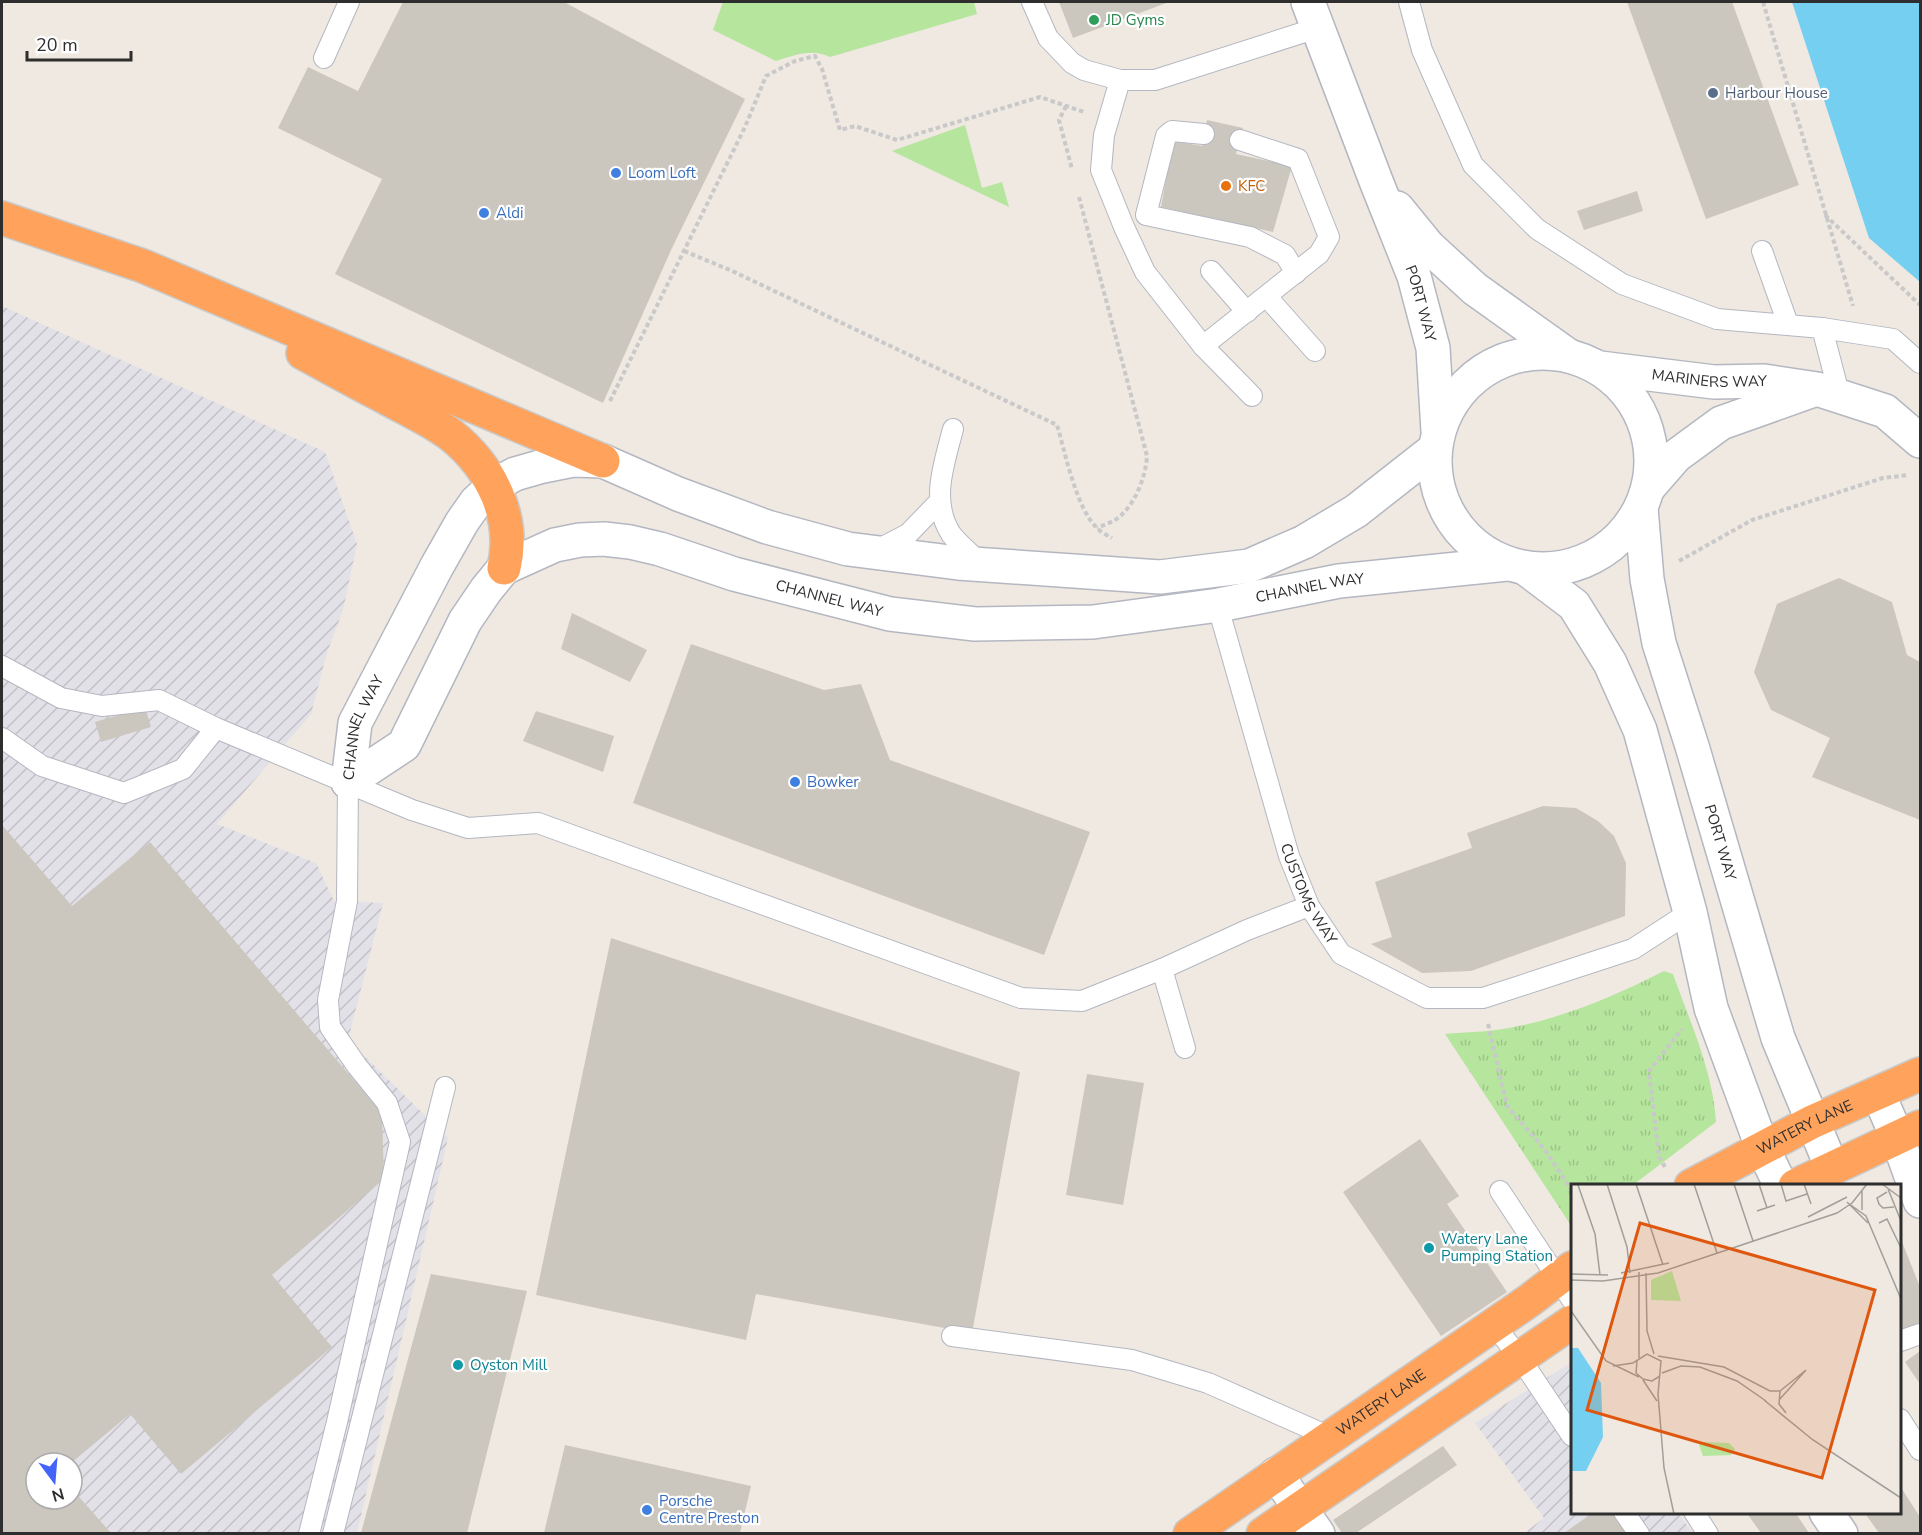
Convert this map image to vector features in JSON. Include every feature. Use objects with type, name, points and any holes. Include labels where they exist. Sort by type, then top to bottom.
[{"type":"highway","points":[[2,218],[143,266],[603,460]]},
{"type":"highway","points":[[143,266],[442,430],[469,452],[483,467],[502,508],[508,552],[504,568]]},
{"type":"highway","name":"WATERY LANE","points":[[1679,1179],[1762,1147],[1920,1074]]},
{"type":"highway","points":[[1798,1184],[1909,1132]]},
{"type":"highway","name":"WATERY LANE","points":[[1190,1533],[1494,1325],[1568,1282]]},
{"type":"highway","points":[[1263,1533],[1309,1521],[1520,1358],[1571,1323]]},
{"type":"street","name":"PORT WAY","points":[[1313,15],[1414,276],[1433,348],[1437,485],[1447,513],[1466,538],[1491,557],[1516,566]]},
{"type":"street","name":"PORT WAY","points":[[1376,181],[1428,246],[1475,289],[1566,354]]},
{"type":"street","points":[[1437,440],[1444,414],[1465,385],[1494,364],[1529,353],[1566,354],[1600,368]]},
{"type":"street","name":"PORT WAY","points":[[1600,368],[1628,393],[1646,424],[1652,456],[1645,498],[1647,579],[1659,643],[1692,746],[1778,1038],[1832,1168]]},
{"type":"street","name":"MARINERS WAY","points":[[1600,368],[1714,382],[1764,381],[1829,393],[1885,411],[1920,441]]},
{"type":"street","name":"MARINERS WAY","points":[[1516,566],[1562,568],[1592,559],[1617,541],[1637,516],[1645,498],[1676,456],[1721,423],[1779,401],[1829,393]]},
{"type":"street","name":"CHANNEL WAY","points":[[348,782],[355,723],[462,522],[476,502],[493,486],[515,474],[573,460],[603,460],[678,494],[767,527],[848,549],[958,563],[1160,577],[1249,566],[1304,542],[1356,511],[1437,440]]},
{"type":"street","name":"CHANNEL WAY","points":[[348,782],[404,745],[465,621],[504,568],[555,545],[580,540],[604,539],[660,549],[734,574],[890,614],[975,624],[1093,622],[1219,605],[1339,581],[1516,566]]},
{"type":"street","points":[[1516,566],[1574,605],[1610,663],[1640,730],[1690,912],[1712,1008],[1762,1147],[1780,1184]]},
{"type":"street","points":[[1878,1093],[1909,1132],[1920,1201]]},
{"type":"street","points":[[1276,1474],[1309,1521]]},
{"type":"street","points":[[1827,1514],[1841,1533]]},
{"type":"lane","points":[[324,58],[348,2]]},
{"type":"lane","points":[[1032,2],[1048,38],[1072,63],[1084,70],[1120,80],[1155,80],[1313,15]]},
{"type":"lane","points":[[1409,2],[1422,50],[1473,165],[1537,229],[1622,284],[1718,319],[1788,324],[1893,339],[1920,363]]},
{"type":"lane","points":[[1120,80],[1104,135],[1101,170],[1124,227],[1145,272],[1203,346],[1252,396]]},
{"type":"lane","points":[[1204,134],[1172,131],[1166,136],[1146,215],[1250,237],[1285,255],[1296,273]]},
{"type":"lane","points":[[1203,346],[1319,254],[1329,237],[1298,159],[1240,140]]},
{"type":"lane","points":[[1762,251],[1788,324]]},
{"type":"lane","points":[[1211,271],[1247,312]]},
{"type":"lane","points":[[1267,297],[1315,351]]},
{"type":"lane","points":[[1822,328],[1829,393]]},
{"type":"lane","points":[[953,429],[940,479],[939,502],[951,533],[981,564]]},
{"type":"lane","points":[[874,552],[908,534],[939,502]]},
{"type":"lane","name":"CUSTOMS WAY","points":[[1219,605],[1289,856],[1310,906],[1341,954],[1427,998],[1483,998],[1633,948],[1690,912]]},
{"type":"lane","points":[[2,666],[61,698],[102,706],[159,700],[216,728],[412,810],[468,828],[538,823],[1021,998],[1082,1001],[1162,969],[1247,930],[1310,906]]},
{"type":"lane","points":[[2,738],[42,766],[124,793],[183,769],[216,728]]},
{"type":"lane","points":[[309,1533],[337,1422],[400,1142],[387,1103],[357,1066],[330,1027],[328,1000],[346,901],[348,782]]},
{"type":"lane","points":[[1162,969],[1185,1048]]},
{"type":"lane","points":[[333,1533],[446,1087]]},
{"type":"lane","points":[[1500,1191],[1568,1282]]},
{"type":"lane","points":[[1494,1325],[1571,1432]]},
{"type":"lane","points":[[1901,1340],[1920,1334]]},
{"type":"lane","points":[[952,1336],[1132,1360],[1208,1383],[1330,1437]]},
{"type":"lane","points":[[1901,1422],[1920,1450]]},
{"type":"lane","points":[[1625,1514],[1639,1533]]},
{"type":"lane","points":[[1695,1514],[1708,1533]]},
{"type":"path","points":[[1763,2],[1861,333]]},
{"type":"path","points":[[610,401],[745,127],[766,76],[795,61],[815,56],[822,69],[840,130],[855,126],[897,140],[1040,97],[1108,120]]},
{"type":"path","points":[[1066,106],[1059,120],[1074,176]]},
{"type":"path","points":[[1077,187],[1147,456],[1146,471],[1136,496],[1117,519],[1097,528]]},
{"type":"path","points":[[1825,215],[1920,305]]},
{"type":"path","points":[[684,251],[740,275],[1057,425],[1085,513],[1097,528],[1116,541]]},
{"type":"path","points":[[1647,579],[1752,520],[1883,478],[1911,475]]},
{"type":"path","points":[[1483,998],[1507,1106],[1545,1150],[1571,1189]]},
{"type":"path","points":[[1679,1179],[1659,1157],[1649,1071],[1678,1032],[1712,1008]]},
{"type":"shaded area","points":[[2,306],[325,452],[357,544],[343,610],[327,653],[311,714],[217,824],[316,863],[334,901],[383,903],[348,1040],[448,1138],[357,1533],[2,1534]]},
{"type":"shaded area","points":[[1571,1363],[1571,1514],[1679,1514],[1693,1533],[1524,1533],[1544,1518],[1475,1423]]},
{"type":"green space","points":[[723,2],[974,2],[977,14],[830,57],[810,53],[776,61],[713,30]]},
{"type":"green space","points":[[965,125],[982,188],[1002,182],[1009,207],[892,151]]},
{"type":"green space","points":[[1664,971],[1673,974],[1706,1065],[1716,1122],[1634,1184],[1571,1184],[1571,1225],[1445,1034],[1529,1024],[1569,1012],[1627,989]]},
{"type":"water","points":[[1792,2],[1920,2],[1920,282],[1869,238]]},
{"type":"building","points":[[403,2],[564,2],[745,99],[672,248],[603,403],[335,274],[382,179],[278,128],[308,67],[358,91]]},
{"type":"building","name":"JD Gyms","points":[[1059,2],[1169,2],[1073,38]]},
{"type":"building","name":"Harbour House","points":[[1627,2],[1732,2],[1799,185],[1706,219]]},
{"type":"building","name":"KFC","points":[[1207,120],[1243,128],[1236,154],[1292,166],[1273,232],[1161,207],[1173,141],[1202,146]]},
{"type":"building","points":[[1637,191],[1643,211],[1584,230],[1577,211]]},
{"type":"building","points":[[1839,578],[1892,602],[1907,655],[1920,662],[1920,820],[1812,777],[1830,738],[1771,710],[1754,672],[1777,604]]},
{"type":"building","points":[[572,613],[647,650],[630,682],[561,649]]},
{"type":"building","name":"Bowker","points":[[691,644],[824,690],[861,684],[890,760],[1090,832],[1044,955],[633,803]]},
{"type":"building","points":[[145,707],[151,727],[101,742],[95,722]]},
{"type":"building","points":[[536,711],[614,736],[603,772],[523,741]]},
{"type":"building","points":[[1543,806],[1576,808],[1598,821],[1614,836],[1626,863],[1625,916],[1471,971],[1422,973],[1371,944],[1392,937],[1375,882],[1472,848],[1467,833]]},
{"type":"building","points":[[2,825],[72,906],[150,842],[382,1113],[384,1179],[272,1275],[332,1347],[181,1474],[130,1414],[84,1452],[24,1451],[24,1511],[84,1511],[84,1503],[111,1533],[2,1533]]},
{"type":"building","points":[[611,938],[1020,1072],[972,1333],[756,1294],[746,1340],[536,1295]]},
{"type":"building","points":[[1087,1074],[1144,1083],[1123,1205],[1066,1195]]},
{"type":"building","name":"Watery Lane Pumping Station","points":[[1420,1139],[1459,1196],[1447,1204],[1507,1292],[1441,1336],[1343,1192]]},
{"type":"building","points":[[1901,1240],[1920,1287],[1920,1324],[1901,1330]]},
{"type":"building","name":"Oyston Mill","points":[[431,1274],[527,1291],[467,1533],[361,1533]]},
{"type":"building","points":[[1920,1351],[1920,1384],[1905,1362]]},
{"type":"building","name":"Porsche Centre Preston","points":[[565,1445],[751,1486],[740,1533],[544,1533]]},
{"type":"building","points":[[1443,1446],[1457,1465],[1356,1533],[1342,1533],[1333,1520]]},
{"type":"building","points":[[1901,1488],[1920,1517],[1920,1533],[1879,1533],[1865,1514],[1901,1514]]},
{"type":"building","points":[[1591,1514],[1618,1514],[1632,1533],[1564,1533]]},
{"type":"building","points":[[1747,1514],[1796,1514],[1809,1533],[1761,1533]]},
{"type":"place","name":"JD Gyms","points":[[1094,20]]},
{"type":"place","name":"Harbour House","points":[[1713,93]]},
{"type":"place","name":"Loom Loft","points":[[616,173]]},
{"type":"place","name":"KFC","points":[[1226,186]]},
{"type":"place","name":"Aldi","points":[[484,213]]},
{"type":"place","name":"Bowker","points":[[795,782]]},
{"type":"place","name":"Watery Lane Pumping Station","points":[[1429,1248]]},
{"type":"place","name":"Oyston Mill","points":[[458,1365]]},
{"type":"place","name":"Porsche Centre Preston","points":[[647,1510]]}]
